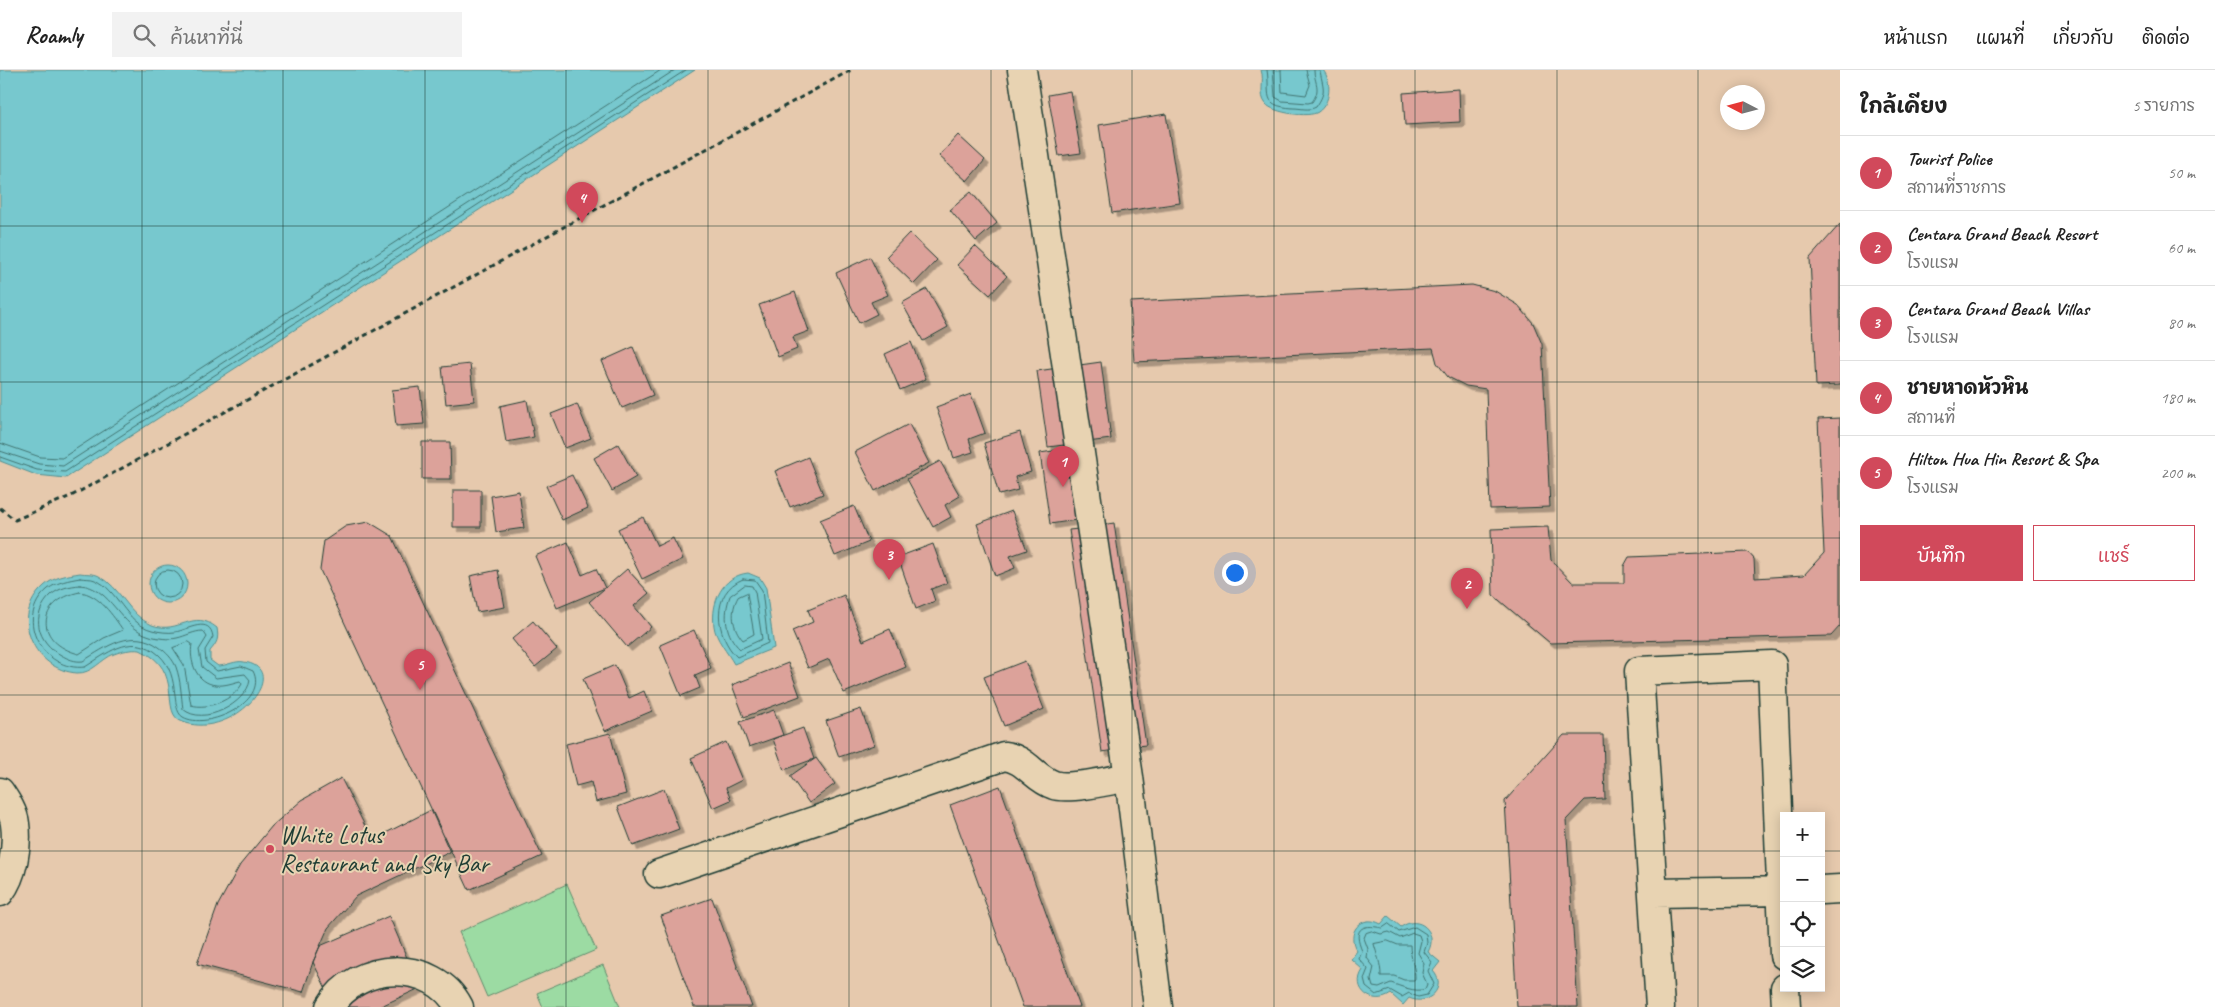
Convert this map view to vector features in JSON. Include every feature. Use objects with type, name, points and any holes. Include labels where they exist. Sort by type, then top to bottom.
[{"type":"street","points":[[1022,70],[1129,777],[1158,1007]]},
{"type":"street","points":[[1660,1007],[1639,671],[1772,665],[1780,857]]},
{"type":"street","points":[[659,874],[1004,756],[1013,757],[1047,782],[1061,787],[1129,777]]},
{"type":"street","points":[[0,792],[16,823],[14,855],[8,881],[0,892]]},
{"type":"street","points":[[1825,890],[1840,889]]},
{"type":"street","points":[[1653,893],[1780,891]]},
{"type":"street","points":[[1782,902],[1784,947]]},
{"type":"street","points":[[330,1007],[345,988],[373,974],[395,971],[414,973],[435,981],[445,988],[459,1007]]},
{"type":"street","points":[[1785,992],[1786,1007]]},
{"type":"path","points":[[0,508],[15,520],[73,495],[851,70]]},
{"type":"green space","points":[[567,884],[596,950],[487,997],[459,932]]},
{"type":"green space","points":[[603,965],[620,1007],[543,1007],[537,993]]},
{"type":"water","points":[[0,70],[695,70],[66,478],[36,475],[0,461]]},
{"type":"water","points":[[1261,70],[1323,70],[1329,86],[1326,103],[1318,112],[1307,115],[1283,112],[1270,107],[1262,96]]},
{"type":"water","points":[[168,565],[181,571],[187,584],[181,597],[168,603],[155,597],[149,584],[155,571]]},
{"type":"water","points":[[80,573],[97,575],[107,581],[137,615],[152,625],[170,627],[201,620],[217,628],[218,638],[210,651],[210,660],[218,666],[244,662],[258,667],[262,677],[260,689],[251,702],[238,713],[221,722],[202,725],[183,722],[176,717],[172,710],[167,679],[163,669],[154,659],[140,650],[127,650],[114,654],[92,669],[82,673],[62,670],[49,662],[38,652],[31,640],[28,612],[34,599],[44,586],[52,580]]},
{"type":"water","points":[[748,573],[760,578],[766,588],[774,648],[734,664],[715,631],[714,608],[725,585],[731,579]]},
{"type":"water","points":[[1388,916],[1401,927],[1414,923],[1420,924],[1429,932],[1431,945],[1428,952],[1440,962],[1433,971],[1437,977],[1437,989],[1429,998],[1416,1000],[1409,998],[1403,1005],[1391,994],[1384,997],[1371,997],[1361,989],[1359,984],[1363,970],[1351,959],[1357,951],[1353,938],[1354,932],[1361,923],[1374,921],[1381,924]]},
{"type":"building","points":[[1459,89],[1460,122],[1405,125],[1403,93]]},
{"type":"building","points":[[1070,91],[1081,153],[1059,156],[1048,95]]},
{"type":"building","points":[[1166,114],[1180,203],[1112,213],[1099,125]]},
{"type":"building","points":[[958,135],[985,160],[967,181],[939,156]]},
{"type":"building","points":[[971,192],[997,223],[976,241],[950,210]]},
{"type":"building","points":[[1840,224],[1840,385],[1816,386],[1810,258]]},
{"type":"building","points":[[909,233],[937,260],[914,284],[886,257]]},
{"type":"building","points":[[975,246],[1007,276],[990,295],[957,265]]},
{"type":"building","points":[[870,257],[888,295],[871,302],[877,314],[859,323],[836,273]]},
{"type":"building","points":[[1472,285],[1495,291],[1518,305],[1533,323],[1542,344],[1550,507],[1490,509],[1486,389],[1466,386],[1448,377],[1437,363],[1433,348],[1134,362],[1130,302]]},
{"type":"building","points":[[927,289],[948,327],[923,341],[902,303]]},
{"type":"building","points":[[795,292],[809,331],[793,337],[797,349],[778,357],[759,305]]},
{"type":"building","points":[[911,342],[926,379],[900,390],[885,354]]},
{"type":"building","points":[[633,347],[653,395],[622,408],[602,361]]},
{"type":"building","points":[[1101,362],[1111,439],[1048,447],[1037,371]]},
{"type":"building","points":[[470,364],[474,401],[446,404],[442,367]]},
{"type":"building","points":[[420,387],[424,424],[396,426],[392,390]]},
{"type":"building","points":[[971,394],[985,433],[969,439],[973,452],[954,458],[936,407]]},
{"type":"building","points":[[527,400],[534,437],[506,442],[500,406]]},
{"type":"building","points":[[577,404],[591,438],[565,448],[551,414]]},
{"type":"building","points":[[1840,418],[1840,626],[1831,636],[1550,643],[1493,595],[1491,529],[1548,527],[1551,560],[1573,583],[1624,583],[1624,566],[1629,557],[1748,552],[1754,559],[1755,578],[1804,575],[1824,553],[1818,419]]},
{"type":"building","points":[[909,424],[929,463],[875,491],[855,452]]},
{"type":"building","points":[[1020,432],[1031,472],[1015,477],[1018,490],[999,495],[984,443]]},
{"type":"building","points":[[422,442],[450,442],[451,479],[422,479]]},
{"type":"building","points":[[618,444],[636,477],[612,491],[594,458]]},
{"type":"building","points":[[1073,448],[1083,519],[1050,524],[1040,453]]},
{"type":"building","points":[[808,457],[823,494],[790,507],[775,471]]},
{"type":"building","points":[[940,461],[960,496],[945,505],[951,517],[933,527],[907,479]]},
{"type":"building","points":[[572,475],[588,508],[562,520],[546,486]]},
{"type":"building","points":[[453,490],[481,490],[481,527],[453,527]]},
{"type":"building","points":[[519,491],[524,528],[496,532],[491,496]]},
{"type":"building","points":[[854,506],[869,542],[835,556],[820,520]]},
{"type":"building","points":[[1012,511],[1027,550],[1010,556],[1015,568],[995,576],[977,524]]},
{"type":"building","points":[[643,517],[657,546],[673,538],[683,559],[642,579],[618,529]]},
{"type":"building","points":[[369,522],[392,536],[542,856],[469,890],[320,570],[324,541],[346,526]]},
{"type":"building","points":[[1114,523],[1146,745],[1127,747],[1095,526]]},
{"type":"building","points":[[1088,528],[1121,749],[1102,752],[1069,530]]},
{"type":"building","points":[[568,542],[582,575],[596,569],[605,588],[557,608],[535,556]]},
{"type":"building","points":[[933,544],[947,583],[931,589],[935,601],[916,609],[898,557]]},
{"type":"building","points":[[627,569],[649,593],[634,606],[651,627],[627,647],[589,602]]},
{"type":"building","points":[[498,570],[505,607],[477,612],[470,576]]},
{"type":"building","points":[[844,595],[863,641],[890,629],[906,667],[844,693],[829,659],[808,668],[792,631],[813,622],[808,610]]},
{"type":"building","points":[[533,621],[557,649],[535,667],[512,639]]},
{"type":"building","points":[[694,630],[711,668],[695,675],[700,688],[681,696],[660,645]]},
{"type":"building","points":[[1025,661],[1044,709],[1004,726],[984,677]]},
{"type":"building","points":[[788,663],[800,696],[744,717],[732,685]]},
{"type":"building","points":[[615,665],[629,698],[644,691],[652,711],[605,731],[583,679]]},
{"type":"building","points":[[861,709],[874,745],[839,757],[826,721]]},
{"type":"building","points":[[774,710],[783,735],[749,747],[740,722]]},
{"type":"building","points":[[803,728],[814,759],[784,770],[773,739]]},
{"type":"building","points":[[610,733],[626,794],[596,802],[591,782],[576,786],[566,744]]},
{"type":"building","points":[[1564,735],[1603,735],[1605,799],[1585,800],[1566,820],[1578,1007],[1517,1007],[1505,801]]},
{"type":"building","points":[[726,742],[742,780],[726,788],[731,800],[713,808],[691,758]]},
{"type":"building","points":[[816,758],[835,784],[809,803],[790,776]]},
{"type":"building","points":[[341,778],[372,840],[431,810],[450,852],[356,896],[328,928],[313,962],[303,992],[197,964],[218,905],[240,865],[272,826],[302,800]]},
{"type":"building","points":[[1000,786],[1080,1007],[1023,1007],[950,805]]},
{"type":"building","points":[[664,789],[679,829],[633,846],[618,807]]},
{"type":"building","points":[[712,898],[752,1007],[694,1007],[661,916]]},
{"type":"building","points":[[389,916],[420,988],[379,1007],[335,1007],[313,962],[320,946]]},
{"type":"place","name":"ชายหาดหัวหิน","points":[[582,223]]},
{"type":"place","name":"Tourist Police","points":[[1063,487]]},
{"type":"place","name":"Centara Grand Beach Villas","points":[[889,580]]},
{"type":"place","name":"Centara Grand Beach Resort","points":[[1467,609]]},
{"type":"place","name":"Hilton Hua Hin Resort & Spa","points":[[420,690]]},
{"type":"place","name":"White Lotus Restaurant and Sky Bar","points":[[270,849]]}]
